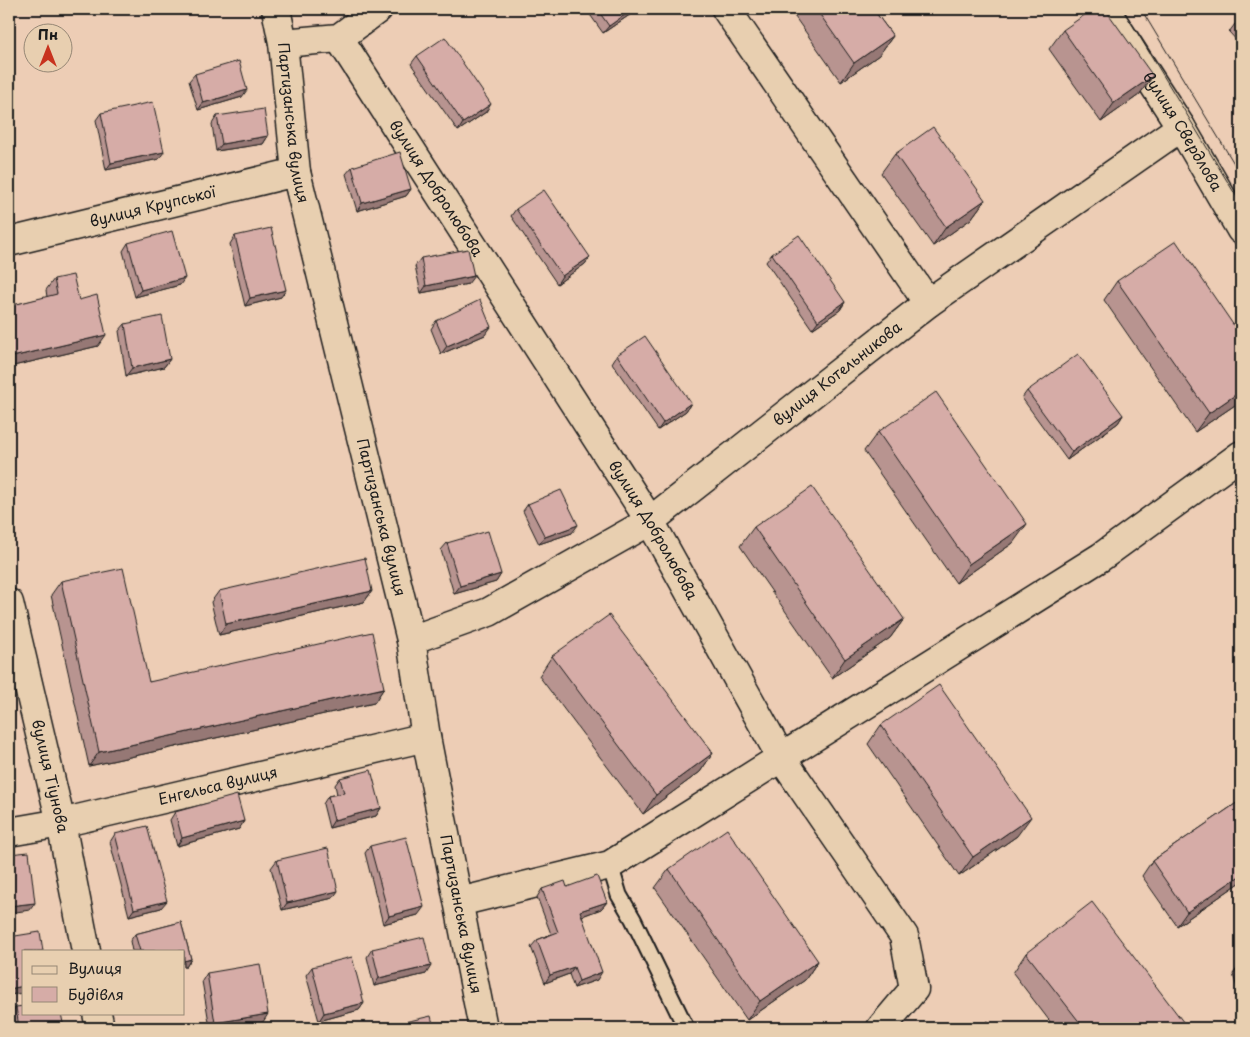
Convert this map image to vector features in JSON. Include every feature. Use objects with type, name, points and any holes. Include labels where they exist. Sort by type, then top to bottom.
[{"type":"street","name":"Партизанська вулиця","points":[[276,9],[283,43],[296,172],[411,640],[426,737],[483,1028]]},
{"type":"street","points":[[283,43],[339,38],[378,9]]},
{"type":"street","points":[[726,9],[928,303]]},
{"type":"street","name":"вулиця Свердлова","points":[[1105,9],[1180,127],[1241,230]]},
{"type":"street","name":"вулиця Добролюбова","points":[[339,38],[650,521],[781,757],[904,936],[914,989],[881,1028]]},
{"type":"street","name":"вулиця Котельникова","points":[[411,640],[489,612],[650,521],[928,303],[1180,127]]},
{"type":"street","name":"вулиця Крупської","points":[[9,242],[296,172]]},
{"type":"street","points":[[459,902],[610,865],[1101,557],[1241,455]]},
{"type":"street","name":"вулиця Тіунова","points":[[9,603],[61,823],[86,950]]},
{"type":"street","name":"Енгельса вулиця","points":[[9,832],[61,823],[426,737]]},
{"type":"street","points":[[98,1014],[100,1028]]},
{"type":"lane","points":[[610,865],[619,895],[633,919],[686,1028]]},
{"type":"building","points":[[597,9],[633,9],[609,26]]},
{"type":"building","points":[[816,9],[873,9],[893,36],[854,63]]},
{"type":"building","points":[[1093,9],[1105,9],[1153,76],[1114,103],[1063,30]]},
{"type":"building","points":[[1241,18],[1241,32],[1235,24]]},
{"type":"building","points":[[445,37],[491,104],[463,123],[417,56]]},
{"type":"building","points":[[239,61],[247,90],[203,103],[195,74]]},
{"type":"building","points":[[153,102],[164,152],[111,163],[101,113]]},
{"type":"building","points":[[264,109],[268,136],[222,144],[217,116]]},
{"type":"building","points":[[933,127],[985,200],[946,227],[895,154]]},
{"type":"building","points":[[400,152],[411,189],[362,203],[352,167]]},
{"type":"building","points":[[544,190],[590,257],[562,276],[516,209]]},
{"type":"building","points":[[271,228],[286,290],[250,298],[235,236]]},
{"type":"building","points":[[172,231],[185,278],[141,290],[128,243]]},
{"type":"building","points":[[799,235],[845,302],[818,321],[772,254]]},
{"type":"building","points":[[1176,241],[1241,336],[1241,391],[1209,413],[1117,281]]},
{"type":"building","points":[[468,249],[474,276],[426,286],[421,258]]},
{"type":"building","points":[[73,275],[79,300],[97,295],[106,335],[12,357],[9,342],[9,306],[57,294],[54,279]]},
{"type":"building","points":[[480,300],[491,327],[447,346],[436,321]]},
{"type":"building","points":[[162,316],[170,359],[132,368],[125,324]]},
{"type":"building","points":[[645,336],[691,403],[663,423],[617,355]]},
{"type":"building","points":[[1078,354],[1123,415],[1072,452],[1027,391]]},
{"type":"building","points":[[936,392],[1027,524],[969,564],[878,432]]},
{"type":"building","points":[[812,487],[904,619],[845,659],[754,527]]},
{"type":"building","points":[[561,490],[578,525],[545,537],[528,504]]},
{"type":"building","points":[[488,531],[501,574],[460,586],[447,543]]},
{"type":"building","points":[[365,558],[372,591],[226,624],[219,591]]},
{"type":"building","points":[[123,568],[149,682],[372,632],[384,688],[99,752],[61,581]]},
{"type":"building","points":[[609,615],[713,753],[656,795],[552,656]]},
{"type":"building","points":[[939,685],[1031,817],[973,857],[881,725]]},
{"type":"building","points":[[371,770],[381,808],[334,820],[328,796],[344,793],[340,778]]},
{"type":"building","points":[[237,795],[244,821],[182,838],[175,812]]},
{"type":"building","points":[[1241,800],[1241,875],[1187,912],[1152,861]]},
{"type":"building","points":[[147,826],[167,901],[134,909],[115,834]]},
{"type":"building","points":[[727,829],[818,961],[760,1001],[669,869]]},
{"type":"building","points":[[406,837],[424,907],[389,916],[370,846]]},
{"type":"building","points":[[328,848],[338,891],[287,903],[277,860]]},
{"type":"building","points":[[29,852],[35,903],[9,906],[9,854]]},
{"type":"building","points":[[597,876],[607,902],[580,911],[602,972],[579,981],[574,967],[550,975],[537,940],[558,932],[542,889],[565,881],[567,887]]},
{"type":"building","points":[[1092,902],[1184,1023],[1177,1028],[1084,1028],[1026,953]]},
{"type":"building","points":[[181,922],[191,959],[185,961],[185,950],[140,950],[135,934]]},
{"type":"building","points":[[40,932],[43,950],[22,950],[22,986],[9,989],[9,937]]},
{"type":"building","points":[[424,937],[431,966],[379,978],[372,949]]},
{"type":"building","points":[[352,957],[364,1003],[324,1013],[312,967]]},
{"type":"building","points":[[260,964],[268,1014],[215,1023],[207,973]]},
{"type":"building","points":[[22,1006],[22,1014],[61,1014],[64,1028],[19,1028],[16,1007]]},
{"type":"building","points":[[431,1016],[434,1028],[407,1028],[405,1022]]},
{"type":"building","points":[[988,1021],[993,1028],[977,1028]]},
{"type":"tram line","points":[[1123,9],[1241,204]]},
{"type":"tram line","points":[[1141,9],[1241,175]]}]
